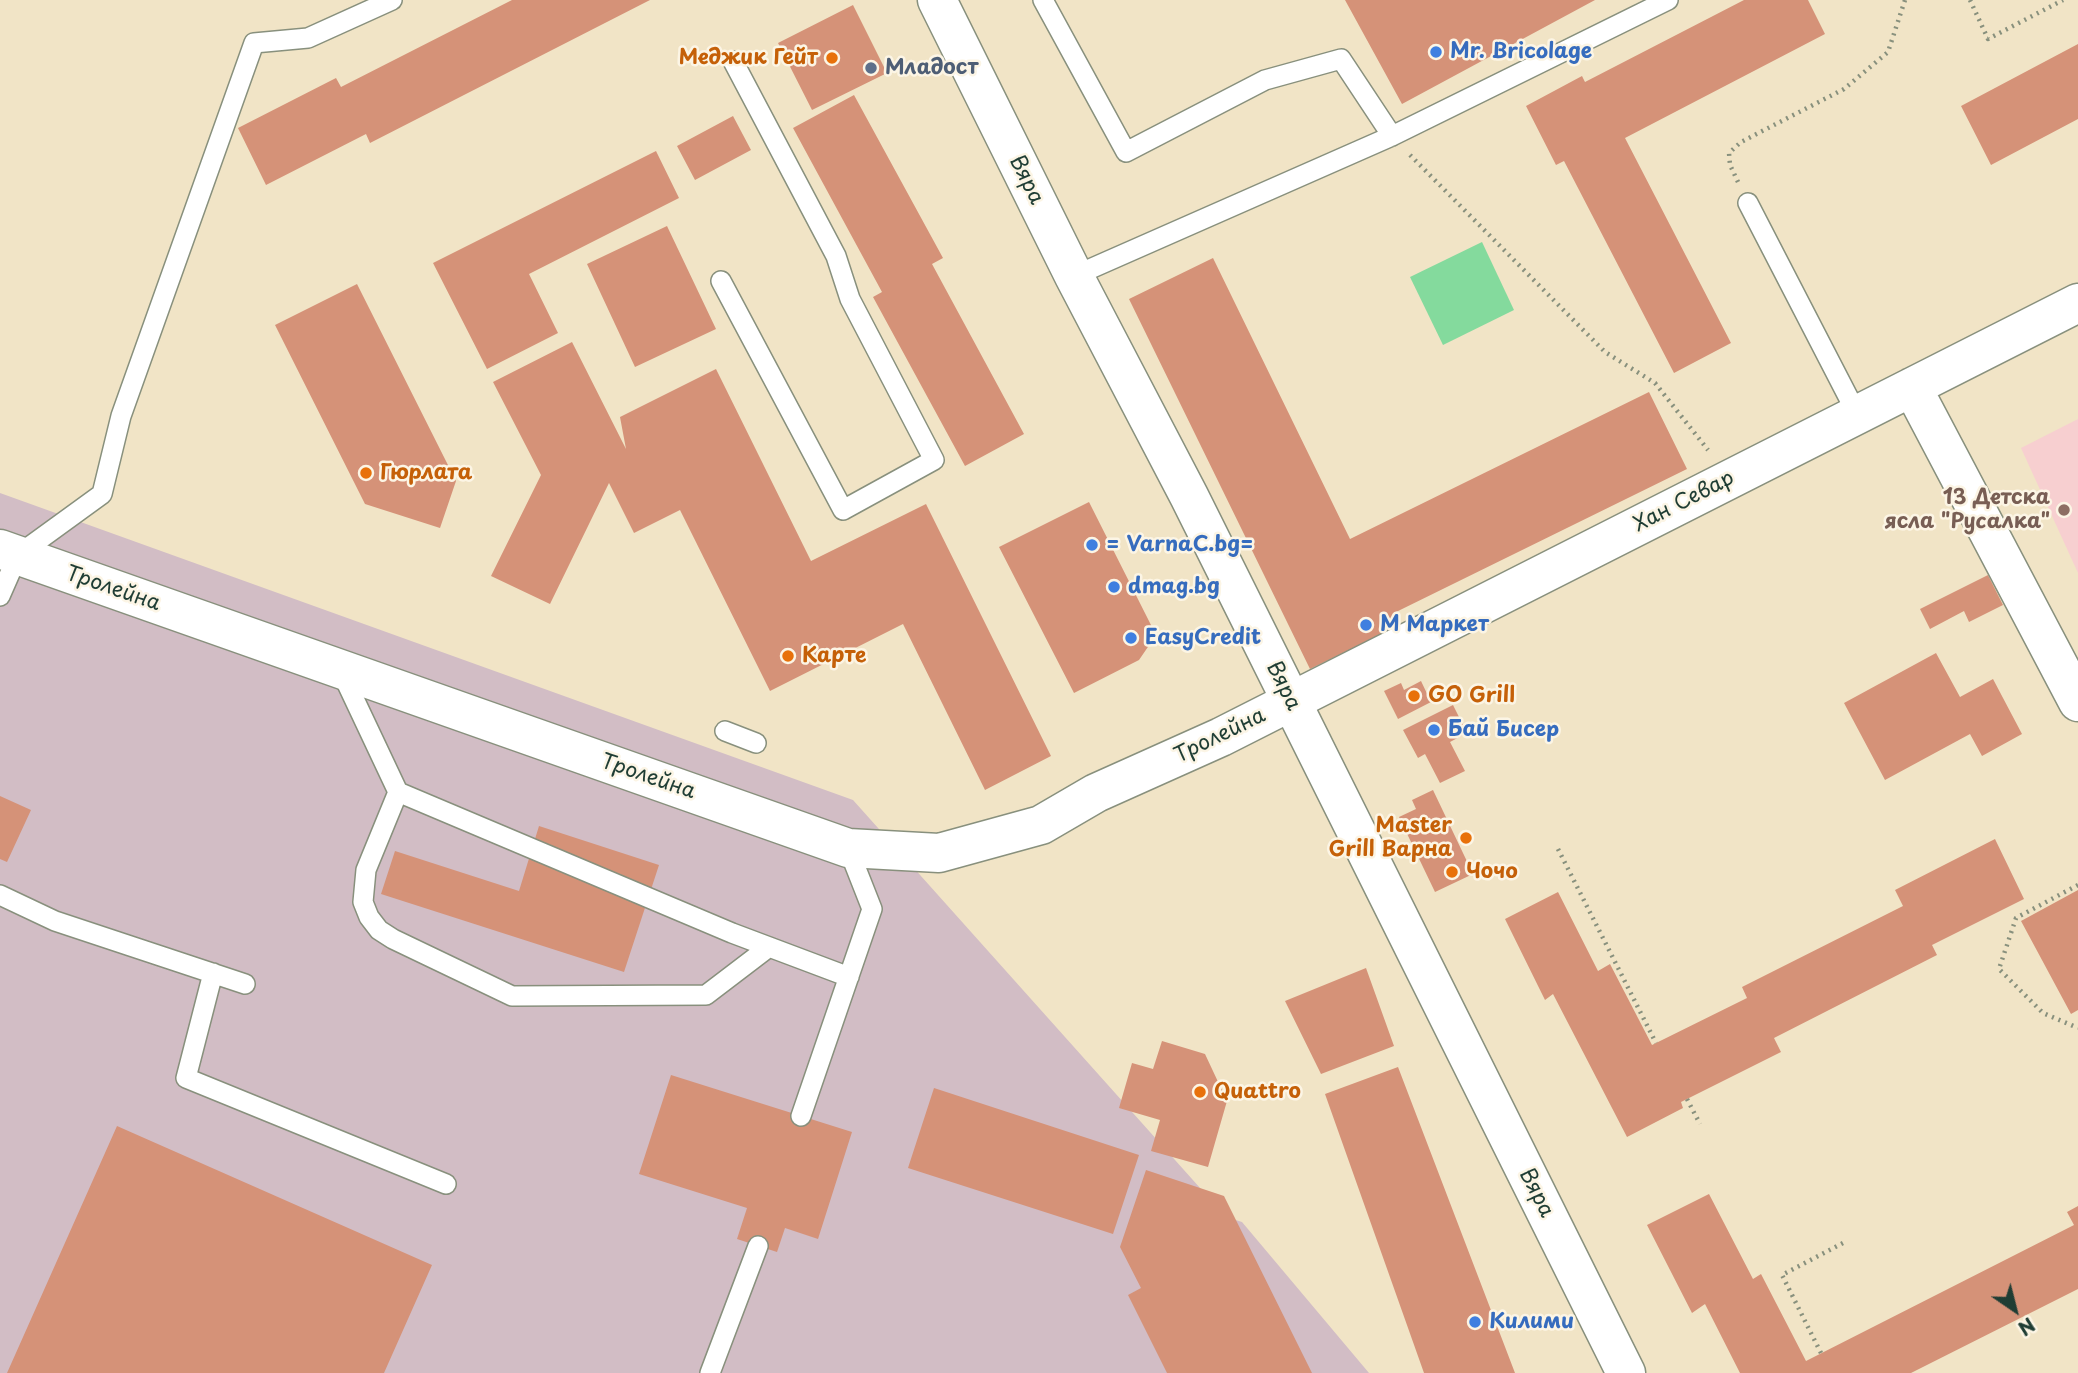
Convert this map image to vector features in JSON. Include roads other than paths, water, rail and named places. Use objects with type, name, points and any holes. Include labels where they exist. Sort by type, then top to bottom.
[{"type":"street","name":"Вяра","points":[[937,0],[1074,276],[1189,496],[1626,1373]]},
{"type":"street","name":"Хан Севар","points":[[1290,701],[2078,303]]},
{"type":"street","points":[[1912,387],[2078,702]]},
{"type":"street","name":"Тролейна","points":[[9,552],[848,848],[939,853],[1041,825],[1096,793],[1290,701]]},
{"type":"lane","points":[[0,596],[9,552],[102,494],[121,416],[254,43],[308,38],[392,0]]},
{"type":"lane","points":[[1043,0],[1126,152],[1265,79],[1341,59],[1392,136]]},
{"type":"lane","points":[[1074,276],[1392,136],[1668,0]]},
{"type":"lane","points":[[721,281],[843,510],[934,460],[850,299],[836,256],[733,61]]},
{"type":"lane","points":[[1748,203],[1857,414]]},
{"type":"lane","points":[[340,668],[398,792],[769,947],[849,977]]},
{"type":"lane","points":[[725,731],[756,743]]},
{"type":"lane","points":[[398,792],[366,870],[363,902],[369,917],[379,930],[393,940],[512,996],[706,995],[769,947]]},
{"type":"lane","points":[[801,1116],[872,909],[848,848]]},
{"type":"lane","points":[[0,895],[55,921],[245,984]]},
{"type":"lane","points":[[213,973],[186,1078],[446,1184]]},
{"type":"lane","points":[[710,1373],[758,1246]]},
{"type":"place","name":"Mr. Bricolage","points":[[1436,52]]},
{"type":"place","name":"Меджик Гейт","points":[[832,58]]},
{"type":"place","name":"Младост","points":[[871,68]]},
{"type":"place","name":"Гюрлата","points":[[366,473]]},
{"type":"place","name":"13 Детска ясла \"Русалка\"","points":[[2064,510]]},
{"type":"place","name":"= VarnaC.bg=","points":[[1092,545]]},
{"type":"place","name":"dmag.bg","points":[[1114,587]]},
{"type":"place","name":"М Маркет","points":[[1366,625]]},
{"type":"place","name":"EasyCredit","points":[[1131,638]]},
{"type":"place","name":"Карте","points":[[788,656]]},
{"type":"place","name":"GO Grill","points":[[1414,696]]},
{"type":"place","name":"Бай Бисер","points":[[1434,730]]},
{"type":"place","name":"Master Grill Варна","points":[[1466,838]]},
{"type":"place","name":"Чочо","points":[[1452,872]]},
{"type":"place","name":"Quattro","points":[[1200,1092]]},
{"type":"place","name":"Килими","points":[[1475,1322]]}]
